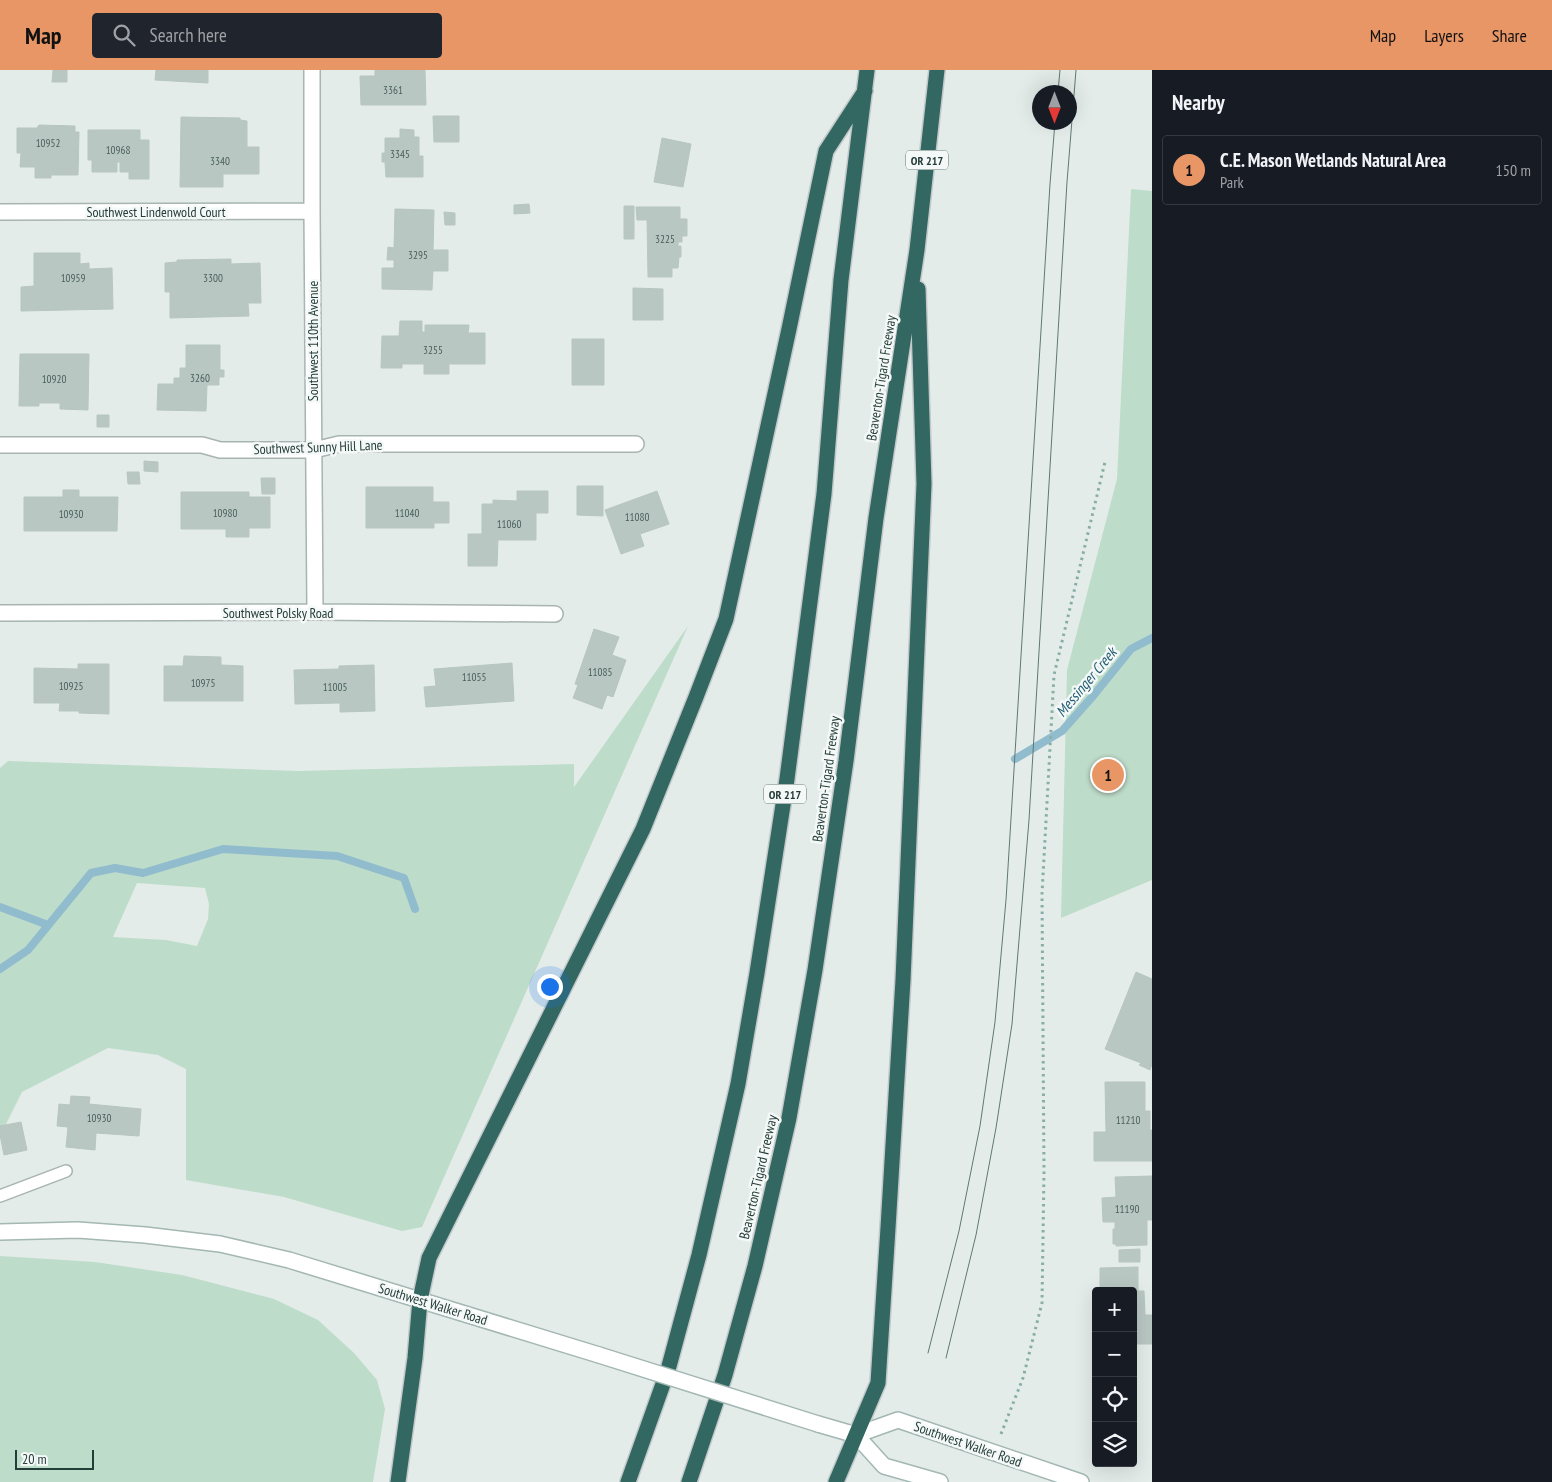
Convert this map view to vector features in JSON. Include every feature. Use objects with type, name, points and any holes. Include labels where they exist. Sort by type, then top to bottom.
[{"type":"highway","name":"OR 217","points":[[628,1482],[668,1370],[699,1255],[738,1084],[757,973],[787,779],[824,494],[841,280],[868,70]]},
{"type":"highway","name":"Beaverton-Tigard Freeway","points":[[690,1482],[728,1366],[755,1266],[789,1118],[816,961],[846,761],[876,518],[918,250],[937,70]]},
{"type":"highway","points":[[398,1482],[415,1358],[420,1300],[429,1258],[643,829],[726,619],[826,151],[865,91]]},
{"type":"highway","points":[[836,1482],[878,1383],[903,980],[924,484],[918,250]]},
{"type":"street","name":"Southwest 110th Avenue","points":[[312,70],[315,612]]},
{"type":"street","name":"Southwest Lindenwold Court","points":[[0,212],[312,211]]},
{"type":"street","name":"Southwest Sunny Hill Lane","points":[[0,445],[202,445],[220,450],[314,450],[339,444],[636,444]]},
{"type":"street","name":"Southwest Polsky Road","points":[[0,613],[315,612],[555,614]]},
{"type":"street","name":"Southwest Walker Road","points":[[0,1232],[78,1230],[145,1235],[220,1244],[289,1260],[554,1340],[856,1435],[898,1420],[1081,1482]]},
{"type":"street","points":[[856,1435],[884,1466],[940,1482]]},
{"type":"lane","points":[[0,1196],[66,1171]]},
{"type":"path","points":[[995,1452],[1023,1378],[1042,1303],[1044,1172],[1042,894],[1054,675],[1105,462]]},
{"type":"green space","points":[[1131,189],[1152,191],[1152,880],[1061,918],[1067,670],[1117,479]]},
{"type":"green space","points":[[688,626],[422,1227],[402,1231],[284,1197],[186,1180],[186,1069],[158,1055],[108,1048],[22,1092],[0,1136],[0,768],[8,761],[298,771],[574,764],[574,787]],"holes":[[[137,883],[205,888],[209,904],[208,919],[197,946],[166,940],[113,937]]]},
{"type":"green space","points":[[0,1256],[95,1262],[182,1275],[274,1299],[318,1320],[354,1353],[377,1380],[385,1409],[373,1482],[0,1482]]},
{"type":"building","points":[[53,70],[67,70],[67,82],[52,82]]},
{"type":"building","points":[[156,70],[208,70],[208,83],[155,80]]},
{"type":"building","points":[[375,70],[425,70],[426,105],[361,105],[360,76],[375,76]]},
{"type":"building","points":[[433,116],[459,116],[459,142],[434,142]]},
{"type":"building","points":[[181,117],[240,118],[240,120],[247,121],[247,147],[259,147],[259,174],[223,174],[223,187],[180,187]]},
{"type":"building","points":[[39,125],[75,126],[75,132],[79,132],[78,175],[51,175],[51,178],[35,178],[35,167],[20,167],[21,153],[17,153],[17,128],[37,128]]},
{"type":"building","points":[[400,129],[414,130],[414,137],[419,137],[419,156],[423,156],[423,177],[386,177],[385,162],[382,162],[382,153],[385,153],[385,138],[400,138]]},
{"type":"building","points":[[88,130],[140,130],[140,140],[149,140],[149,179],[129,179],[129,172],[120,172],[120,162],[117,162],[117,172],[92,172],[92,160],[88,160]]},
{"type":"building","points":[[662,138],[691,144],[683,187],[654,182]]},
{"type":"building","points":[[529,204],[530,213],[514,214],[514,205]]},
{"type":"building","points":[[624,206],[634,206],[634,239],[624,239]]},
{"type":"building","points":[[636,207],[680,207],[680,219],[687,219],[687,236],[682,236],[682,242],[678,242],[678,246],[681,246],[681,257],[679,257],[678,268],[672,268],[672,277],[648,277],[647,220],[637,220]]},
{"type":"building","points":[[395,209],[434,210],[433,250],[448,250],[448,271],[433,271],[432,290],[382,289],[382,268],[394,268],[394,260],[387,260],[388,247],[394,248]]},
{"type":"building","points":[[444,212],[455,213],[455,225],[445,225]]},
{"type":"building","points":[[34,253],[80,253],[80,264],[89,263],[89,269],[112,268],[113,309],[21,311],[21,287],[34,286]]},
{"type":"building","points":[[231,259],[231,264],[260,263],[261,303],[248,303],[249,316],[170,318],[170,292],[165,292],[165,263],[177,262],[177,260]]},
{"type":"building","points":[[633,288],[663,289],[663,320],[633,320]]},
{"type":"building","points":[[400,321],[422,321],[422,332],[425,332],[425,325],[469,325],[468,333],[485,333],[485,364],[449,364],[449,374],[424,374],[424,364],[402,364],[402,368],[381,368],[382,336],[399,336]]},
{"type":"building","points":[[572,339],[604,339],[604,385],[572,385]]},
{"type":"building","points":[[186,345],[220,345],[220,370],[224,370],[224,377],[219,377],[219,385],[207,385],[206,411],[157,410],[158,384],[174,384],[174,378],[180,378],[180,368],[186,368]]},
{"type":"building","points":[[20,354],[89,354],[88,410],[60,409],[60,403],[39,403],[39,406],[19,406]]},
{"type":"building","points":[[97,415],[109,415],[109,427],[97,427]]},
{"type":"building","points":[[144,461],[158,462],[158,472],[144,471]]},
{"type":"building","points":[[127,472],[139,472],[140,484],[128,484]]},
{"type":"building","points":[[261,478],[275,478],[275,494],[262,494]]},
{"type":"building","points":[[577,486],[603,486],[603,516],[577,515]]},
{"type":"building","points":[[366,487],[433,487],[433,502],[449,502],[449,523],[434,523],[434,528],[366,528]]},
{"type":"building","points":[[63,490],[79,490],[79,497],[118,497],[117,531],[24,531],[24,497],[63,497]]},
{"type":"building","points":[[517,491],[548,491],[548,513],[536,513],[536,540],[498,540],[497,566],[468,566],[468,534],[482,534],[482,504],[493,504],[493,500],[517,501]]},
{"type":"building","points":[[657,491],[669,524],[640,534],[644,546],[621,554],[605,510]]},
{"type":"building","points":[[181,492],[249,492],[249,497],[270,497],[270,528],[249,528],[249,537],[226,537],[226,529],[181,529]]},
{"type":"building","points":[[594,629],[619,637],[612,655],[626,660],[613,697],[607,695],[602,709],[573,698],[578,685],[575,684]]},
{"type":"building","points":[[184,656],[221,657],[221,665],[243,666],[243,701],[164,701],[164,666],[183,666]]},
{"type":"building","points":[[512,663],[514,701],[426,707],[424,687],[436,686],[434,669]]},
{"type":"building","points":[[78,664],[109,664],[109,714],[59,711],[60,703],[34,703],[34,668],[78,669]]},
{"type":"building","points":[[374,665],[375,711],[340,712],[340,703],[295,704],[294,670],[339,669],[339,666]]},
{"type":"building","points":[[1136,972],[1152,979],[1152,1064],[1150,1070],[1139,1065],[1141,1063],[1105,1049]]},
{"type":"building","points":[[1105,1082],[1145,1082],[1145,1111],[1150,1111],[1150,1130],[1152,1130],[1152,1161],[1094,1161],[1094,1132],[1106,1132]]},
{"type":"building","points":[[71,1096],[90,1097],[89,1104],[141,1109],[139,1136],[96,1133],[95,1150],[66,1147],[68,1127],[57,1126],[59,1104],[70,1105]]},
{"type":"building","points":[[21,1122],[27,1150],[4,1155],[0,1126]]},
{"type":"building","points":[[1152,1176],[1152,1220],[1147,1220],[1147,1245],[1116,1246],[1116,1244],[1113,1244],[1115,1222],[1103,1222],[1102,1198],[1116,1197],[1115,1177]]},
{"type":"building","points":[[1140,1249],[1140,1262],[1119,1262],[1119,1250]]},
{"type":"building","points":[[1138,1267],[1138,1291],[1144,1291],[1145,1315],[1152,1315],[1152,1344],[1137,1344],[1137,1287],[1100,1287],[1100,1268]]},
{"type":"waterway","name":"Messinger Creek","points":[[1015,759],[1062,731],[1131,649],[1152,638]]},
{"type":"waterway","points":[[0,969],[28,950],[91,873],[115,868],[143,873],[223,849],[337,856],[404,878],[415,909]]},
{"type":"waterway","points":[[0,907],[48,925]]},
{"type":"tram line","points":[[1059,85],[1060,70]]},
{"type":"tram line","points":[[946,1358],[976,1235],[996,1128],[1012,1024],[1029,820],[1067,182],[1076,70]]},
{"type":"tram line","points":[[928,1353],[959,1231],[980,1126],[995,1022],[1006,900],[1054,130]]},
{"type":"place","name":"C.E. Mason Wetlands Natural Area","points":[[1108,775]]}]
